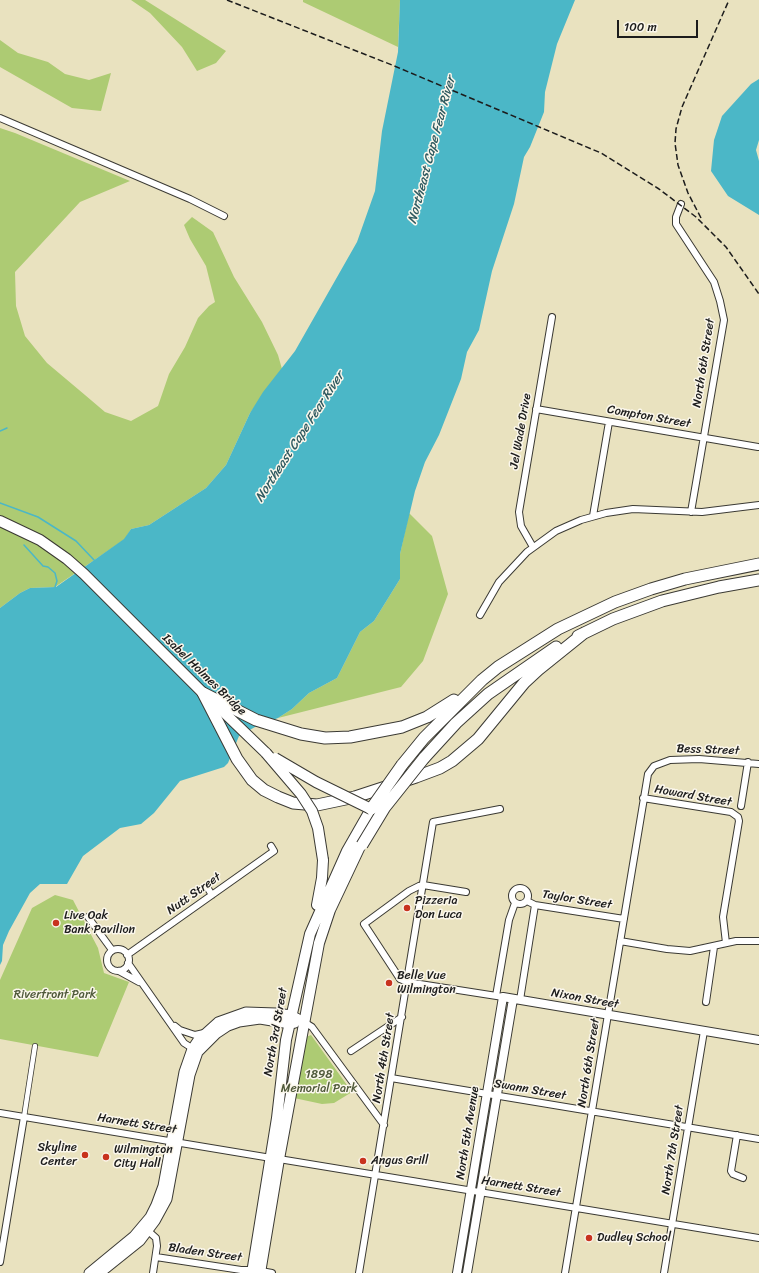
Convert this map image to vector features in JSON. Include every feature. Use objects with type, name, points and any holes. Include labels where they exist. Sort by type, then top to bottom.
[{"type":"highway","points":[[203,693],[253,719],[301,734],[325,738],[350,737],[402,727],[439,710],[537,641],[572,622],[615,602],[685,579],[759,564]]},
{"type":"highway","points":[[362,845],[385,807],[424,758],[456,723],[488,694],[555,648],[613,619],[662,601],[719,587],[756,580]]},
{"type":"highway","points":[[203,693],[237,759],[252,780],[264,790],[293,803],[316,805],[355,796],[416,777],[440,768],[452,761],[478,739],[524,683],[584,633]]},
{"type":"highway","points":[[371,809],[402,765],[424,738],[482,680]]},
{"type":"main road","name":"Isabel Holmes Bridge","points":[[0,521],[40,540],[67,559],[266,753],[316,782],[371,809]]},
{"type":"main road","points":[[266,753],[301,794],[312,811],[318,828],[323,860],[322,878],[310,934]]},
{"type":"main road","points":[[362,845],[372,816],[371,809]]},
{"type":"main road","name":"North 3rd Street","points":[[275,1158],[291,1020],[310,934],[347,851],[371,809]]},
{"type":"main road","name":"North 3rd Street","points":[[256,1272],[275,1158],[319,943],[330,910],[362,845]]},
{"type":"main road","points":[[100,1273],[129,1250],[146,1228],[161,1194],[174,1142],[184,1072],[204,1033],[227,1018],[246,1012],[265,1012],[291,1020]]},
{"type":"main road","points":[[195,1050],[228,1026],[239,1022],[260,1019],[304,1022]]},
{"type":"main road","points":[[89,1273],[146,1228]]},
{"type":"street","points":[[0,118],[190,199],[224,216]]},
{"type":"street","name":"North 6th Street","points":[[681,204],[676,216],[679,229],[709,273],[718,294],[723,312],[722,333],[691,512]]},
{"type":"street","name":"Jel Wade Drive","points":[[533,546],[524,532],[519,512],[552,317]]},
{"type":"street","name":"Compton Street","points":[[536,409],[758,447]]},
{"type":"street","points":[[593,516],[609,422]]},
{"type":"street","points":[[480,615],[508,572],[533,546],[556,531],[593,516],[633,509],[715,512],[759,505]]},
{"type":"street","name":"Bess Street","points":[[646,785],[652,768],[659,763],[670,760],[699,759],[759,764]]},
{"type":"street","points":[[741,806],[748,762]]},
{"type":"street","name":"North 6th Street","points":[[565,1273],[646,785]]},
{"type":"street","name":"Howard Street","points":[[643,798],[731,812],[738,817],[739,821],[723,917],[726,943]]},
{"type":"street","name":"North 4th Street","points":[[359,1273],[433,822],[500,809]]},
{"type":"street","name":"Nutt Street","points":[[127,955],[212,895],[272,848]]},
{"type":"street","points":[[407,982],[400,979],[364,924],[409,891],[423,885],[466,892]]},
{"type":"street","points":[[207,887],[212,895]]},
{"type":"street","points":[[499,996],[508,920],[514,901],[514,890],[522,888],[528,893],[527,901],[521,904],[514,901],[504,898]]},
{"type":"street","name":"Taylor Street","points":[[527,901],[535,905],[624,919]]},
{"type":"street","points":[[516,999],[535,905]]},
{"type":"street","points":[[88,917],[112,950]]},
{"type":"street","points":[[620,941],[677,950],[695,950],[714,947],[726,943],[759,941]]},
{"type":"street","points":[[706,1002],[714,947]]},
{"type":"street","points":[[112,950],[119,949],[127,955],[128,963],[172,1023],[184,1043],[195,1050]]},
{"type":"street","points":[[112,950],[106,960],[109,966],[143,984]]},
{"type":"street","points":[[119,971],[126,967],[128,963]]},
{"type":"street","name":"Nixon Street","points":[[407,982],[759,1040]]},
{"type":"street","name":"North 5th Avenue","points":[[457,1273],[486,1094],[499,996]]},
{"type":"street","name":"North 5th Avenue","points":[[467,1273],[497,1096],[516,999]]},
{"type":"street","points":[[351,1051],[402,1017]]},
{"type":"street","points":[[304,1022],[312,1027],[384,1125]]},
{"type":"street","points":[[172,1023],[180,1030],[195,1035],[204,1033]]},
{"type":"street","name":"North 7th Street","points":[[664,1273],[704,1031]]},
{"type":"street","points":[[0,1262],[35,1046]]},
{"type":"street","name":"Swann Street","points":[[391,1078],[759,1139]]},
{"type":"street","name":"Harnett Street","points":[[0,1113],[759,1238]]},
{"type":"street","points":[[737,1135],[731,1170],[733,1174],[743,1178]]},
{"type":"street","points":[[146,1228],[156,1238],[157,1246],[153,1273]]},
{"type":"street","name":"Bladen Street","points":[[156,1257],[241,1270],[272,1273]]},
{"type":"green space","points":[[131,0],[145,0],[226,51],[216,63],[197,71],[182,47],[150,13]]},
{"type":"green space","points":[[303,0],[400,0],[398,47],[303,2]]},
{"type":"green space","points":[[0,40],[18,53],[48,62],[65,74],[89,80],[111,73],[101,111],[72,108],[0,67]]},
{"type":"green space","points":[[0,128],[130,181],[80,202],[15,272],[16,306],[25,336],[47,363],[105,412],[131,421],[158,406],[169,374],[185,347],[198,318],[215,302],[206,266],[190,239],[184,225],[192,217],[213,232],[234,277],[262,322],[278,355],[282,369],[250,413],[226,465],[206,488],[149,525],[131,529],[125,539],[55,587],[30,588],[20,593],[0,608]]},
{"type":"green space","points":[[409,513],[432,536],[448,594],[423,661],[401,687],[278,718],[292,709],[309,693],[337,678],[360,632],[374,621],[400,579],[400,554]]},
{"type":"green space","name":"Riverfront Park","points":[[55,895],[73,900],[98,948],[104,973],[129,982],[98,1057],[0,1039],[0,980],[32,908]]},
{"type":"green space","name":"1898 Memorial Park","points":[[311,1035],[352,1092],[334,1103],[322,1104],[294,1098],[306,1037]]},
{"type":"water","name":"Northeast Cape Fear River","points":[[400,0],[575,0],[557,44],[545,92],[544,112],[530,147],[524,157],[514,204],[492,271],[479,330],[467,352],[461,379],[439,435],[425,462],[415,491],[400,554],[400,579],[374,621],[360,632],[337,678],[309,693],[292,709],[278,718],[255,727],[239,736],[228,763],[224,767],[180,781],[154,813],[141,824],[120,828],[83,856],[67,884],[40,884],[30,893],[3,945],[2,961],[0,965],[0,608],[20,593],[30,588],[56,587],[124,539],[131,529],[149,525],[206,488],[226,465],[250,413],[263,392],[295,351],[357,242],[375,191],[382,131],[398,52]]},
{"type":"water","points":[[759,79],[759,140],[756,150],[759,161],[759,215],[728,196],[711,171],[714,140],[722,116],[751,84]]},
{"type":"waterway","points":[[0,431],[7,428]]},
{"type":"waterway","points":[[0,503],[38,517],[76,541],[94,560]]},
{"type":"waterway","points":[[24,545],[43,566],[48,567],[55,573],[57,581],[55,587]]},
{"type":"railway","points":[[227,0],[392,65],[601,153],[659,189],[696,217],[726,247],[759,294]]},
{"type":"railway","points":[[701,218],[688,193],[678,165],[675,143],[676,129],[682,107],[729,0]]},
{"type":"place","name":"Pizzeria Don Luca","points":[[407,908]]},
{"type":"place","name":"Live Oak Bank Pavilion","points":[[56,923]]},
{"type":"place","name":"Belle Vue Wilmington","points":[[389,983]]},
{"type":"place","name":"Skyline Center","points":[[85,1155]]},
{"type":"place","name":"Wilmington City Hall","points":[[106,1157]]},
{"type":"place","name":"Angus Grill","points":[[363,1161]]},
{"type":"place","name":"Dudley School","points":[[589,1238]]}]
